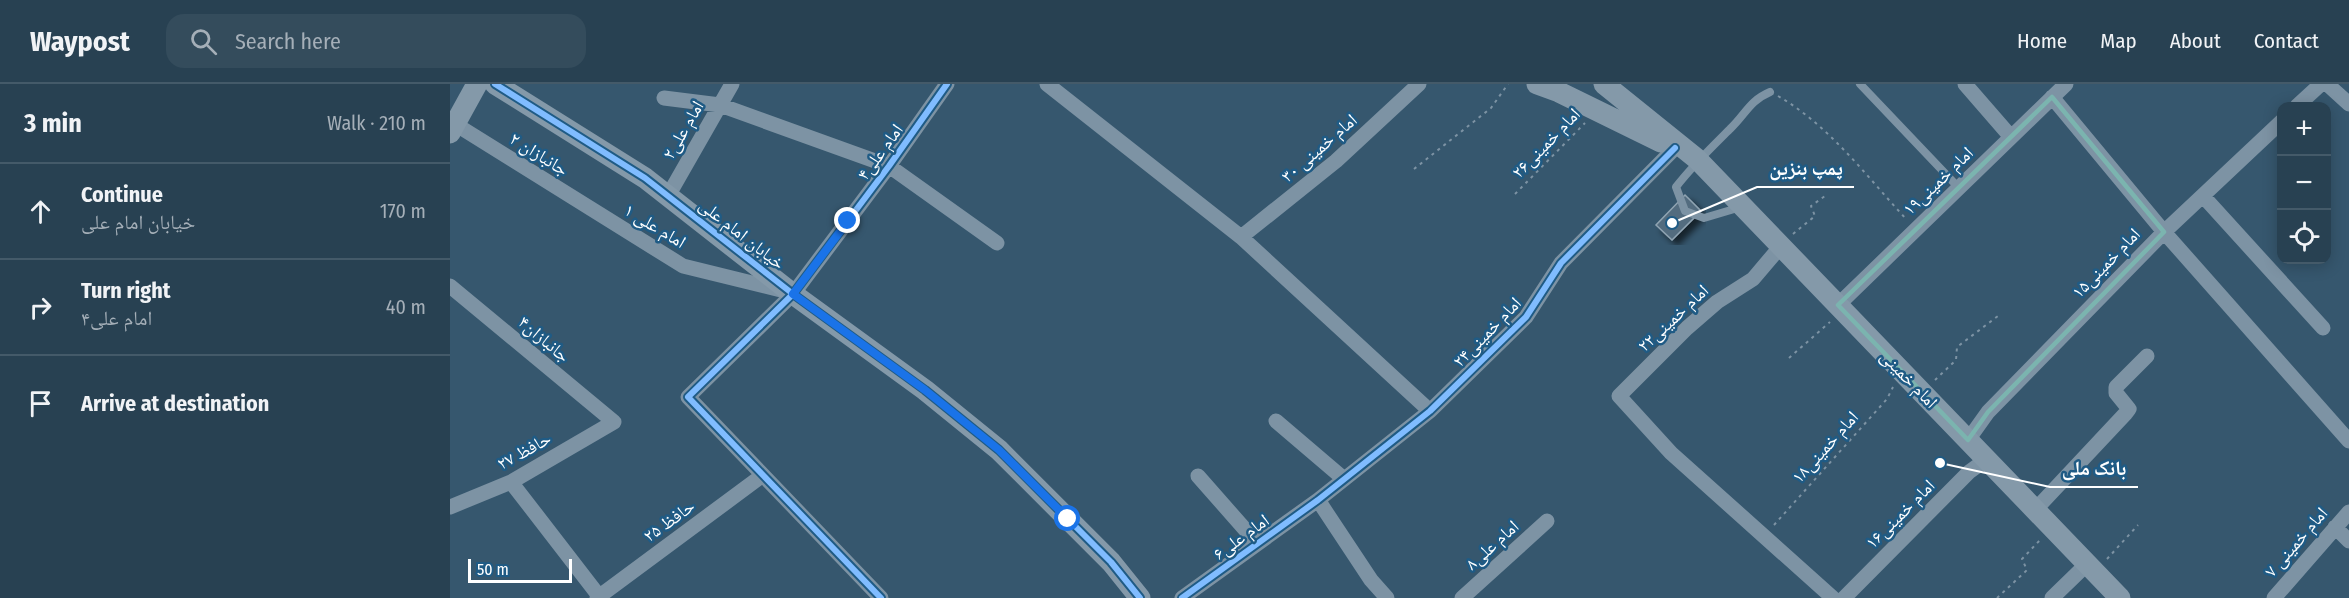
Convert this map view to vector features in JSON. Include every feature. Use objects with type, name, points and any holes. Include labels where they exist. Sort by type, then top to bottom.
[{"type":"main road","points":[[452,129],[477,84]]},
{"type":"main road","name":"خیابان امام علی","points":[[495,84],[645,178],[793,294],[925,390],[999,450],[1111,562],[1140,598]]},
{"type":"main road","name":"امام خمینی","points":[[1537,84],[1556,88],[1697,159]]},
{"type":"main road","name":"امام خمینی","points":[[1613,89],[1697,159],[2120,598]]},
{"type":"street","name":"امام علی۲","points":[[668,196],[732,84]]},
{"type":"street","name":"امام علی۴","points":[[763,475],[688,397],[793,294],[947,84]]},
{"type":"street","points":[[1047,84],[1241,237],[1431,411]]},
{"type":"street","name":"امام خمینی ۳۰","points":[[1241,237],[1336,161],[1419,84]]},
{"type":"street","points":[[1965,84],[2011,137]]},
{"type":"street","name":"امام خمینی۱۹","points":[[1841,308],[1916,230],[2066,84]]},
{"type":"street","points":[[2301,102],[2321,84]]},
{"type":"street","points":[[2327,84],[2349,104]]},
{"type":"street","points":[[2052,97],[2164,231],[2349,441]]},
{"type":"street","points":[[664,98],[720,105],[889,166],[997,243]]},
{"type":"street","name":"امام خمینی۱۵","points":[[1968,440],[1988,412],[2164,231],[2277,126]]},
{"type":"street","name":"جانبازان ۲","points":[[452,129],[603,218]]},
{"type":"street","name":"امام خمینی۲۴","points":[[1318,500],[1431,411],[1526,317],[1561,263],[1674,148]]},
{"type":"street","points":[[2203,196],[2323,328]]},
{"type":"street","name":"امام علی ۱","points":[[603,218],[683,266],[793,294]]},
{"type":"street","name":"امام خمینی۲۲","points":[[1764,536],[1671,453],[1619,396],[1702,315],[1717,302],[1753,279],[1780,245]]},
{"type":"street","name":"جانبازان۴","points":[[450,286],[614,422]]},
{"type":"street","points":[[2035,510],[2129,409],[2116,393],[2116,387],[2146,356]]},
{"type":"street","name":"حافظ ۲۷","points":[[450,507],[511,482],[614,422]]},
{"type":"street","points":[[1276,422],[1344,479]]},
{"type":"street","name":"امام خمینی۱۶","points":[[1844,598],[1969,472],[1987,459]]},
{"type":"street","points":[[763,475],[881,598]]},
{"type":"street","name":"حافظ ۲۵","points":[[598,597],[763,475]]},
{"type":"street","points":[[1198,477],[1257,543]]},
{"type":"street","points":[[511,482],[598,597]]},
{"type":"street","points":[[1318,500],[1371,580],[1387,598]]},
{"type":"street","name":"امام علی۶","points":[[1182,598],[1318,500]]},
{"type":"street","name":"امام خمینی ۷","points":[[2274,598],[2349,512]]},
{"type":"street","name":"امام علی۸","points":[[1462,598],[1547,521]]},
{"type":"street","points":[[2335,527],[2349,541]]},
{"type":"street","points":[[1764,536],[1833,598]]},
{"type":"street","points":[[2052,598],[2091,568]]},
{"type":"lane","points":[[1860,84],[1959,188]]},
{"type":"lane","points":[[1743,206],[1704,218],[1685,212],[1676,187],[1697,159],[1732,128],[1755,98],[1770,92]]},
{"type":"path","points":[[1414,169],[1491,108],[1508,84]]},
{"type":"path","points":[[1770,92],[1801,110],[1848,154],[1916,230]]},
{"type":"path","points":[[1780,245],[1815,216],[1811,206],[1825,196]]},
{"type":"path","points":[[1789,358],[1841,308]]},
{"type":"path","points":[[1921,392],[1956,360],[1957,347],[1998,316]]},
{"type":"path","points":[[2091,568],[2138,525]]},
{"type":"path","points":[[1997,598],[2027,570],[2022,559],[2052,527]]},
{"type":"highlighted area","points":[[2052,97],[2164,232],[1988,412],[1968,440],[1838,305]]},
{"type":"building","points":[[1685,195],[1701,211],[1672,240],[1656,225]]},
{"type":"cycle path","points":[[495,84],[645,178],[793,294],[925,390],[999,450],[1111,562],[1140,598]]},
{"type":"cycle path","points":[[881,598],[688,397],[793,294],[947,84]]},
{"type":"cycle path","points":[[1182,598],[1318,500],[1430,411],[1526,317],[1561,263],[1675,148]]},
{"type":"place","name":"پمپ بنزین","points":[[1672,223]]},
{"type":"place","name":"بانک ملی","points":[[1940,463]]},
{"type":"route","points":[[848,221],[793,294],[925,390],[999,450],[1068,519]]}]
